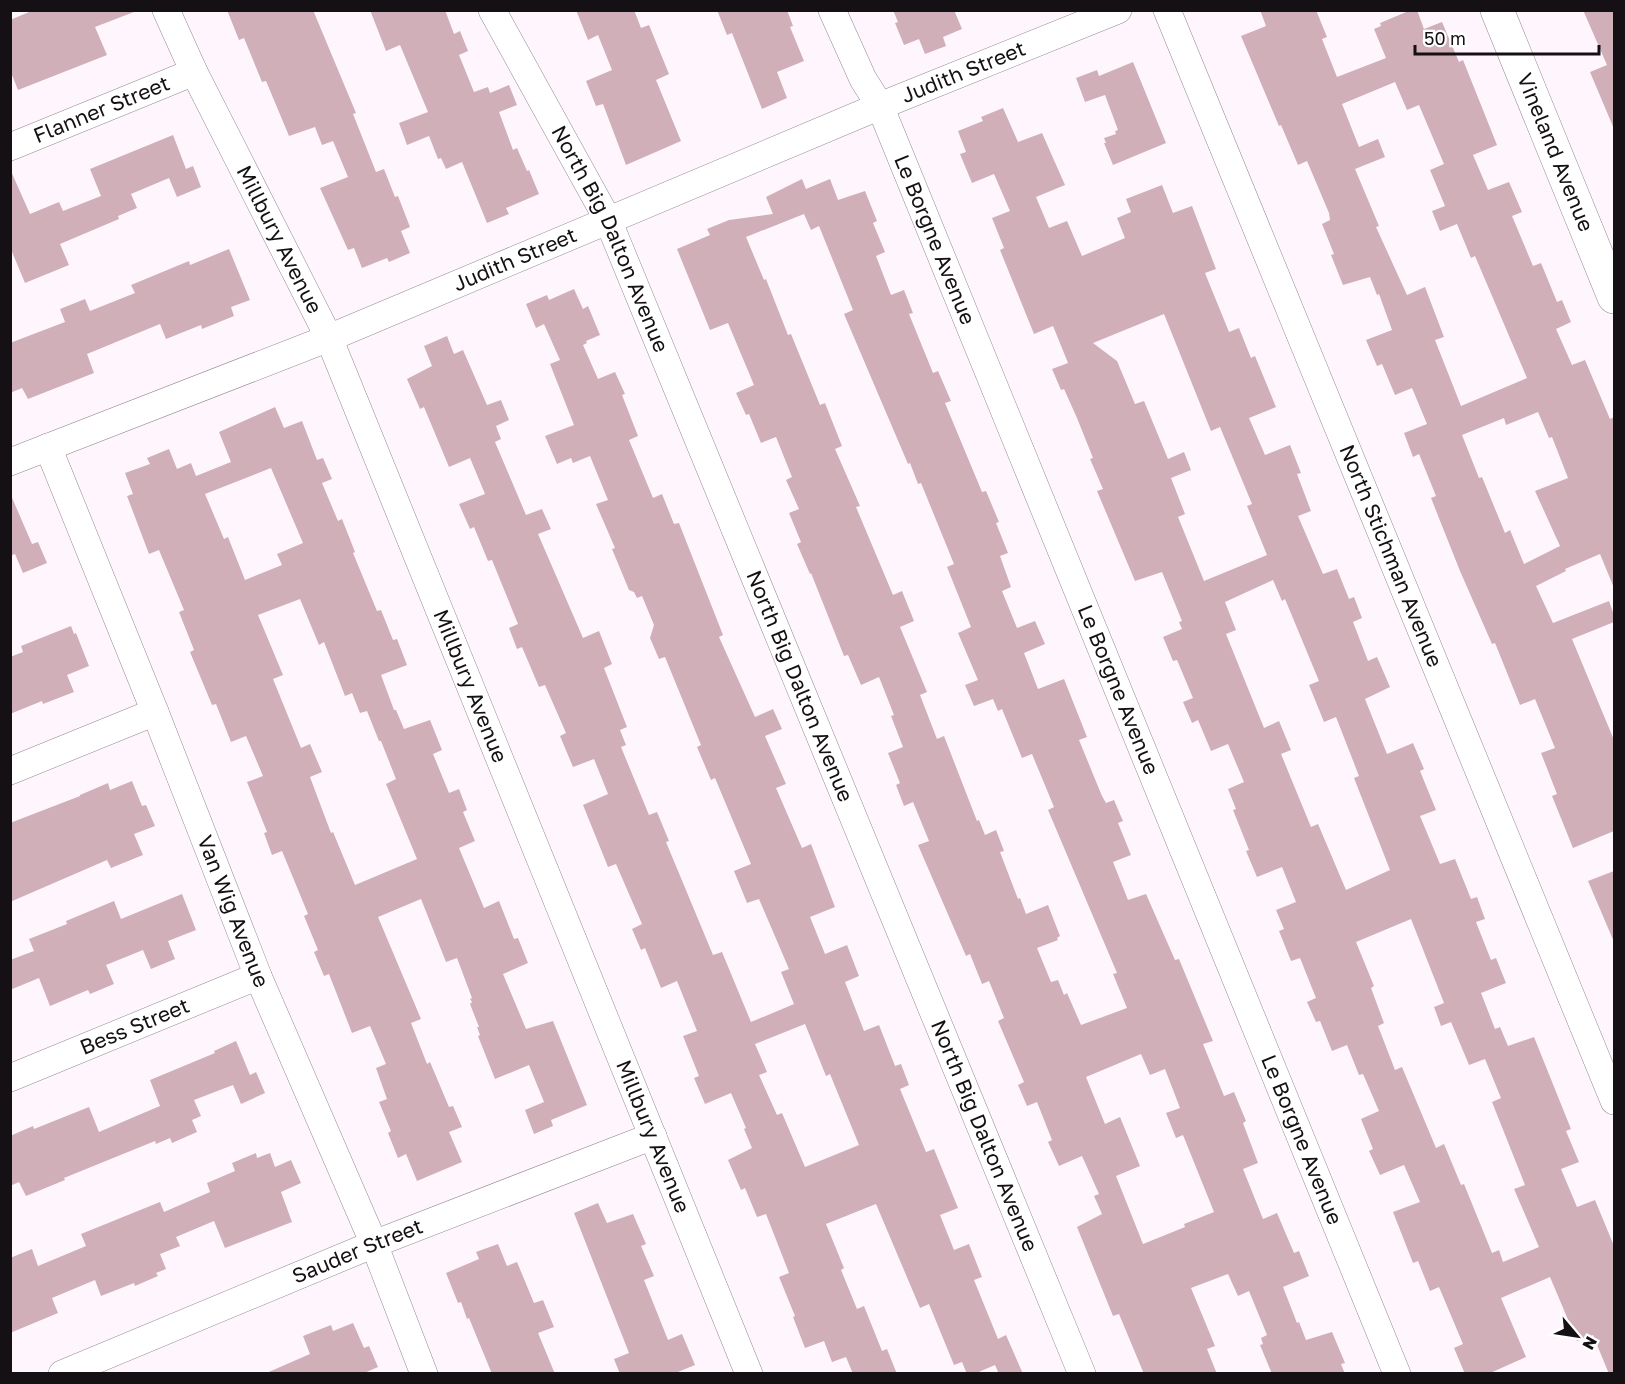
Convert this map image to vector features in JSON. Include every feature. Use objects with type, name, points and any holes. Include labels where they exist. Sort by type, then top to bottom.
[{"type":"street","name":"Millbury Avenue","points":[[166,10],[194,72],[329,338],[749,1374]]},
{"type":"street","name":"North Big Dalton Avenue","points":[[492,10],[608,220],[1082,1374]]},
{"type":"street","name":"Le Borgne Avenue","points":[[832,10],[863,79],[880,106],[1397,1374]]},
{"type":"street","name":"Judith Street","points":[[10,462],[329,338],[880,106],[1118,10]]},
{"type":"street","name":"North Stichman Avenue","points":[[1167,10],[1614,1101]]},
{"type":"street","name":"Vineland Avenue","points":[[1497,10],[1614,297]]},
{"type":"street","name":"Flanner Street","points":[[10,147],[194,72]]},
{"type":"street","name":"Van Wig Avenue","points":[[48,447],[258,976],[374,1244],[424,1374]]},
{"type":"street","points":[[10,771],[155,712]]},
{"type":"street","name":"Bess Street","points":[[10,1078],[258,976]]},
{"type":"street","name":"Sauder Street","points":[[63,1374],[374,1244],[653,1136]]},
{"type":"building","points":[[34,10],[134,10],[134,12],[95,27],[107,55],[18,90],[10,70],[10,20]]},
{"type":"building","points":[[227,10],[313,10],[356,113],[353,114],[376,172],[384,169],[395,197],[398,196],[410,227],[401,231],[410,253],[389,262],[387,258],[362,268],[354,248],[348,250],[320,188],[348,177],[333,141],[322,145],[315,127],[289,136],[266,81],[262,82],[244,38],[239,40]]},
{"type":"building","points":[[370,10],[445,10],[454,34],[460,31],[468,51],[459,55],[474,92],[488,87],[490,93],[509,85],[517,105],[499,112],[513,150],[517,148],[539,194],[506,208],[509,214],[487,223],[462,162],[446,169],[441,158],[438,159],[429,136],[407,145],[399,123],[428,112],[400,45],[386,51]]},
{"type":"building","points":[[576,10],[634,10],[641,28],[649,25],[669,74],[656,80],[681,141],[626,165],[603,104],[596,106],[586,81],[612,70],[598,35],[588,40]]},
{"type":"building","points":[[717,10],[787,10],[793,26],[790,27],[804,61],[777,72],[787,98],[762,109],[732,33],[727,35]]},
{"type":"building","points":[[893,10],[954,10],[962,29],[943,37],[946,46],[925,54],[919,39],[904,45],[895,23],[898,22]]},
{"type":"building","points":[[1260,10],[1316,10],[1327,37],[1322,39],[1337,77],[1386,58],[1374,29],[1381,26],[1380,23],[1411,10],[1417,10],[1424,29],[1442,22],[1459,62],[1463,60],[1497,145],[1473,155],[1488,190],[1509,182],[1522,212],[1512,216],[1533,266],[1541,263],[1557,302],[1562,300],[1571,322],[1556,329],[1572,365],[1585,360],[1610,419],[1614,417],[1614,588],[1600,554],[1565,569],[1566,571],[1536,586],[1553,623],[1609,601],[1614,615],[1614,622],[1572,639],[1614,740],[1614,831],[1573,848],[1552,796],[1557,794],[1541,753],[1555,748],[1535,699],[1520,705],[1495,643],[1492,644],[1460,571],[1431,498],[1436,496],[1419,454],[1413,457],[1404,433],[1427,424],[1412,388],[1395,395],[1382,364],[1377,366],[1366,340],[1392,330],[1379,294],[1377,295],[1370,277],[1343,285],[1322,224],[1330,220],[1329,213],[1307,161],[1298,165],[1241,36],[1266,26]],"holes":[[[1395,82],[1407,110],[1419,105],[1444,164],[1430,170],[1445,206],[1432,211],[1440,231],[1457,224],[1471,258],[1475,256],[1527,378],[1461,406],[1435,340],[1444,337],[1425,287],[1407,295],[1376,227],[1379,226],[1355,169],[1385,157],[1378,139],[1359,147],[1342,104]],[[1538,412],[1549,438],[1552,437],[1568,478],[1535,491],[1560,546],[1524,564],[1510,530],[1505,533],[1462,435],[1504,418],[1506,425]]]},
{"type":"building","points":[[1583,10],[1614,10],[1614,129],[1590,72],[1607,65]]},
{"type":"building","points":[[1133,62],[1166,143],[1113,165],[1104,138],[1116,134],[1115,131],[1118,130],[1105,95],[1085,102],[1076,78],[1097,70],[1099,76]]},
{"type":"building","points":[[1003,108],[1018,142],[1042,133],[1065,185],[1036,197],[1049,228],[1067,221],[1082,256],[1125,238],[1117,218],[1131,212],[1126,199],[1162,185],[1173,213],[1192,206],[1216,269],[1205,273],[1229,332],[1239,328],[1251,358],[1255,356],[1276,407],[1249,418],[1265,455],[1290,445],[1301,473],[1297,474],[1311,511],[1298,516],[1323,574],[1337,569],[1349,599],[1354,597],[1362,618],[1353,622],[1368,661],[1377,657],[1390,687],[1365,699],[1387,754],[1413,743],[1424,769],[1420,771],[1436,810],[1420,816],[1440,864],[1455,859],[1471,899],[1477,897],[1485,919],[1476,922],[1491,960],[1496,958],[1506,983],[1481,993],[1495,1029],[1500,1027],[1508,1046],[1534,1037],[1571,1129],[1566,1131],[1579,1162],[1561,1169],[1577,1207],[1595,1200],[1614,1246],[1614,1374],[1609,1374],[1593,1335],[1577,1341],[1550,1277],[1501,1298],[1526,1357],[1488,1374],[1465,1374],[1454,1348],[1463,1344],[1439,1287],[1430,1291],[1418,1261],[1413,1263],[1393,1212],[1420,1202],[1404,1165],[1380,1175],[1369,1151],[1373,1149],[1361,1119],[1379,1111],[1363,1074],[1359,1075],[1347,1045],[1332,1051],[1320,1021],[1316,1022],[1307,1002],[1316,998],[1300,958],[1291,961],[1279,931],[1284,929],[1276,910],[1296,902],[1282,867],[1257,877],[1246,851],[1249,850],[1233,810],[1236,809],[1228,789],[1244,782],[1228,744],[1211,751],[1198,720],[1192,723],[1183,702],[1193,698],[1177,660],[1173,661],[1163,637],[1182,629],[1179,622],[1182,621],[1162,572],[1135,581],[1097,491],[1103,489],[1090,459],[1093,458],[1064,389],[1061,390],[1052,369],[1068,363],[1053,326],[1034,334],[1000,250],[1004,248],[992,218],[1010,211],[994,174],[972,183],[960,154],[966,152],[958,131],[983,121],[981,117]],"holes":[[[1164,314],[1211,431],[1220,427],[1252,504],[1247,506],[1267,555],[1204,581],[1178,517],[1185,514],[1171,478],[1191,470],[1184,452],[1168,459],[1144,401],[1135,404],[1117,361],[1093,343]],[[1273,580],[1282,601],[1285,599],[1319,681],[1309,685],[1324,722],[1336,717],[1359,776],[1354,778],[1390,870],[1346,890],[1318,824],[1311,827],[1281,754],[1291,750],[1279,721],[1264,728],[1226,634],[1236,630],[1225,602]],[[1411,919],[1444,1003],[1434,1007],[1441,1026],[1451,1022],[1469,1065],[1485,1059],[1501,1098],[1492,1102],[1525,1185],[1514,1189],[1539,1247],[1503,1262],[1499,1250],[1492,1253],[1464,1184],[1461,1185],[1444,1144],[1436,1148],[1402,1067],[1395,1070],[1378,1026],[1384,1023],[1371,988],[1374,986],[1356,942]]]},
{"type":"building","points":[[173,135],[186,169],[193,166],[201,187],[177,197],[169,178],[131,194],[137,208],[118,216],[119,219],[60,244],[69,265],[25,283],[10,247],[10,169],[30,214],[59,202],[63,211],[101,196],[90,169]]},
{"type":"building","points":[[802,179],[806,189],[830,179],[838,200],[865,191],[877,221],[873,223],[885,252],[876,256],[891,295],[904,290],[913,313],[909,314],[933,373],[938,371],[951,401],[945,403],[982,492],[986,491],[999,522],[996,523],[1008,553],[1000,556],[1011,587],[1002,591],[1017,628],[1035,621],[1045,644],[1024,653],[1038,689],[1064,679],[1087,737],[1079,740],[1102,796],[1106,803],[1114,800],[1123,821],[1118,823],[1131,855],[1113,862],[1128,900],[1146,894],[1175,960],[1179,959],[1213,1041],[1203,1044],[1224,1096],[1234,1092],[1246,1121],[1243,1123],[1258,1163],[1243,1169],[1263,1219],[1277,1213],[1294,1253],[1299,1251],[1309,1276],[1283,1287],[1297,1323],[1299,1322],[1306,1340],[1332,1332],[1345,1363],[1341,1364],[1345,1374],[1272,1374],[1260,1345],[1263,1344],[1261,1338],[1267,1335],[1249,1291],[1238,1296],[1228,1274],[1191,1288],[1215,1346],[1207,1349],[1217,1374],[1144,1374],[1119,1314],[1113,1316],[1077,1227],[1102,1214],[1094,1196],[1099,1194],[1082,1156],[1059,1166],[1048,1142],[1052,1140],[1037,1102],[1027,1106],[1018,1085],[1024,1082],[998,1021],[1004,1018],[989,981],[982,984],[970,954],[966,956],[918,845],[929,841],[913,802],[904,806],[896,785],[900,783],[888,753],[903,747],[891,716],[894,715],[879,677],[861,685],[848,655],[844,656],[797,544],[801,542],[789,513],[799,509],[786,480],[792,477],[776,437],[761,443],[749,414],[746,415],[736,393],[754,385],[728,323],[710,330],[677,249],[710,235],[707,229],[729,220],[773,214],[766,197]],"holes":[[[804,214],[811,230],[819,226],[853,310],[844,314],[908,464],[910,463],[918,484],[921,483],[954,564],[947,567],[971,627],[958,633],[978,680],[965,685],[974,706],[993,699],[998,711],[1002,709],[1022,758],[1032,754],[1054,807],[1048,810],[1117,973],[1113,974],[1127,1008],[1081,1025],[1067,993],[1064,995],[1058,980],[1051,982],[1037,948],[1058,940],[1060,936],[1048,905],[1026,914],[1000,852],[1004,851],[996,830],[985,835],[979,820],[977,821],[944,736],[937,739],[920,695],[927,692],[900,627],[914,621],[902,591],[893,595],[856,507],[860,506],[835,449],[842,446],[825,403],[820,405],[791,334],[788,335],[766,279],[764,280],[746,237]],[[1141,1054],[1150,1075],[1165,1069],[1180,1108],[1166,1113],[1176,1138],[1183,1135],[1214,1212],[1143,1244],[1116,1176],[1140,1166],[1120,1117],[1105,1124],[1086,1077]]]},
{"type":"building","points":[[229,249],[250,300],[231,307],[234,316],[202,329],[201,325],[166,339],[160,324],[87,354],[94,373],[28,399],[22,388],[10,393],[10,343],[65,322],[60,309],[85,299],[90,311],[135,293],[131,285],[189,261],[190,265]]},
{"type":"building","points":[[574,289],[583,309],[588,306],[600,335],[586,341],[587,343],[583,345],[598,379],[615,372],[625,394],[622,395],[638,436],[629,440],[653,498],[662,494],[674,524],[679,523],[723,635],[719,637],[755,717],[773,709],[782,729],[765,736],[786,784],[776,788],[802,848],[811,844],[835,907],[810,917],[825,954],[847,945],[859,976],[845,982],[864,1031],[879,1025],[895,1066],[901,1064],[909,1085],[900,1089],[926,1152],[934,1149],[958,1208],[940,1215],[954,1250],[969,1244],[982,1277],[974,1280],[998,1339],[1006,1335],[1023,1374],[999,1374],[995,1365],[974,1374],[967,1374],[962,1362],[954,1365],[929,1304],[920,1308],[876,1204],[826,1224],[844,1268],[841,1270],[857,1309],[864,1306],[882,1351],[887,1349],[897,1374],[853,1374],[846,1357],[832,1362],[824,1341],[805,1348],[779,1277],[789,1273],[766,1214],[757,1217],[745,1188],[741,1190],[728,1160],[752,1148],[744,1129],[746,1128],[731,1093],[705,1104],[694,1078],[699,1076],[683,1036],[697,1031],[677,981],[661,988],[645,948],[641,950],[632,929],[642,924],[616,864],[608,867],[583,805],[608,794],[594,759],[573,767],[560,736],[566,733],[545,685],[539,687],[522,647],[517,649],[509,628],[518,624],[492,560],[488,561],[474,527],[470,529],[459,504],[485,494],[470,458],[449,467],[424,407],[420,409],[407,379],[432,366],[424,346],[447,336],[454,354],[463,350],[487,405],[501,400],[509,420],[496,426],[501,439],[495,442],[526,515],[542,509],[551,529],[538,534],[583,638],[599,631],[612,664],[604,668],[627,727],[620,730],[626,745],[621,747],[649,815],[657,812],[669,841],[666,842],[713,955],[722,952],[751,1022],[794,1004],[781,972],[789,969],[759,899],[747,903],[734,871],[751,864],[715,778],[711,780],[697,747],[701,745],[665,657],[659,659],[650,638],[654,625],[642,596],[637,598],[634,592],[629,590],[612,549],[615,548],[596,504],[608,500],[590,456],[573,463],[571,458],[557,464],[545,436],[574,425],[550,364],[560,360],[544,324],[536,328],[526,304],[547,295],[549,300]],"holes":[[[805,1024],[826,1076],[830,1074],[859,1145],[805,1167],[782,1113],[777,1115],[759,1075],[767,1072],[755,1044]]]},
{"type":"building","points":[[275,407],[284,428],[302,421],[317,460],[323,458],[332,479],[322,483],[338,521],[342,519],[355,552],[353,553],[377,611],[381,610],[393,640],[397,639],[407,665],[381,675],[394,710],[404,729],[430,720],[442,750],[433,754],[449,793],[459,789],[467,810],[463,812],[475,841],[459,848],[484,908],[499,901],[514,939],[518,938],[528,963],[503,974],[526,1029],[553,1021],[587,1105],[551,1120],[553,1126],[534,1134],[525,1110],[544,1102],[529,1065],[495,1079],[478,1036],[480,1035],[477,1027],[479,1027],[470,1004],[472,998],[457,958],[446,962],[421,899],[378,917],[421,1019],[411,1023],[427,1064],[430,1062],[449,1107],[453,1106],[462,1127],[449,1132],[462,1162],[417,1181],[406,1154],[398,1158],[388,1133],[391,1131],[379,1102],[387,1099],[376,1068],[386,1064],[370,1026],[352,1033],[329,974],[324,976],[314,952],[318,950],[304,916],[308,914],[282,851],[272,855],[264,833],[267,832],[247,782],[263,776],[246,736],[231,742],[216,704],[212,705],[190,652],[194,650],[179,612],[184,610],[159,550],[149,554],[127,496],[133,494],[125,473],[150,464],[147,458],[169,449],[177,469],[191,463],[196,476],[231,462],[219,432]],"holes":[[[271,468],[303,543],[277,554],[282,565],[245,580],[228,537],[224,539],[205,494]],[[300,599],[319,645],[324,642],[345,696],[352,693],[360,713],[367,711],[379,741],[381,741],[396,779],[386,784],[417,859],[355,885],[333,832],[331,833],[310,777],[322,772],[310,744],[301,748],[273,679],[283,675],[258,615]]]},
{"type":"building","points":[[10,493],[32,544],[38,542],[47,563],[23,573],[15,554],[10,556]]},
{"type":"building","points":[[71,626],[89,666],[67,675],[74,692],[43,704],[42,701],[10,714],[10,657],[23,652],[21,646]]},
{"type":"building","points":[[132,781],[142,806],[146,805],[155,826],[134,834],[143,855],[111,868],[107,860],[10,902],[10,823],[108,783],[110,790]]},
{"type":"building","points":[[1614,871],[1614,942],[1588,881]]},
{"type":"building","points":[[182,894],[196,930],[168,941],[175,959],[151,969],[143,950],[106,965],[114,984],[90,994],[88,990],[50,1006],[39,978],[10,990],[10,960],[34,951],[29,939],[67,924],[66,921],[114,901],[121,919]]},
{"type":"building","points":[[236,1041],[250,1075],[256,1072],[265,1093],[241,1104],[233,1085],[194,1100],[201,1116],[192,1120],[197,1132],[172,1143],[170,1138],[156,1144],[155,1141],[26,1196],[19,1182],[10,1186],[10,1136],[89,1107],[99,1132],[160,1106],[150,1080],[215,1053],[214,1051]]},
{"type":"building","points":[[256,1153],[257,1158],[270,1153],[275,1167],[291,1160],[301,1183],[281,1192],[292,1222],[225,1248],[214,1221],[176,1237],[180,1246],[160,1254],[166,1269],[156,1273],[158,1276],[135,1286],[134,1283],[101,1296],[95,1280],[52,1298],[58,1313],[10,1333],[10,1258],[32,1249],[38,1266],[86,1246],[81,1234],[160,1202],[164,1212],[210,1192],[207,1183],[235,1171],[232,1163]]},
{"type":"building","points":[[598,1203],[607,1223],[633,1214],[646,1244],[641,1246],[654,1276],[644,1280],[668,1340],[682,1334],[695,1365],[673,1374],[620,1374],[614,1359],[629,1353],[574,1213]]},
{"type":"building","points":[[498,1244],[507,1266],[517,1262],[534,1303],[543,1300],[554,1327],[538,1333],[555,1374],[492,1374],[469,1318],[467,1319],[461,1302],[458,1303],[446,1273],[479,1259],[476,1252]]},
{"type":"building","points":[[353,1323],[364,1348],[369,1346],[378,1367],[362,1374],[264,1374],[310,1354],[303,1336],[331,1325],[333,1331]]}]
